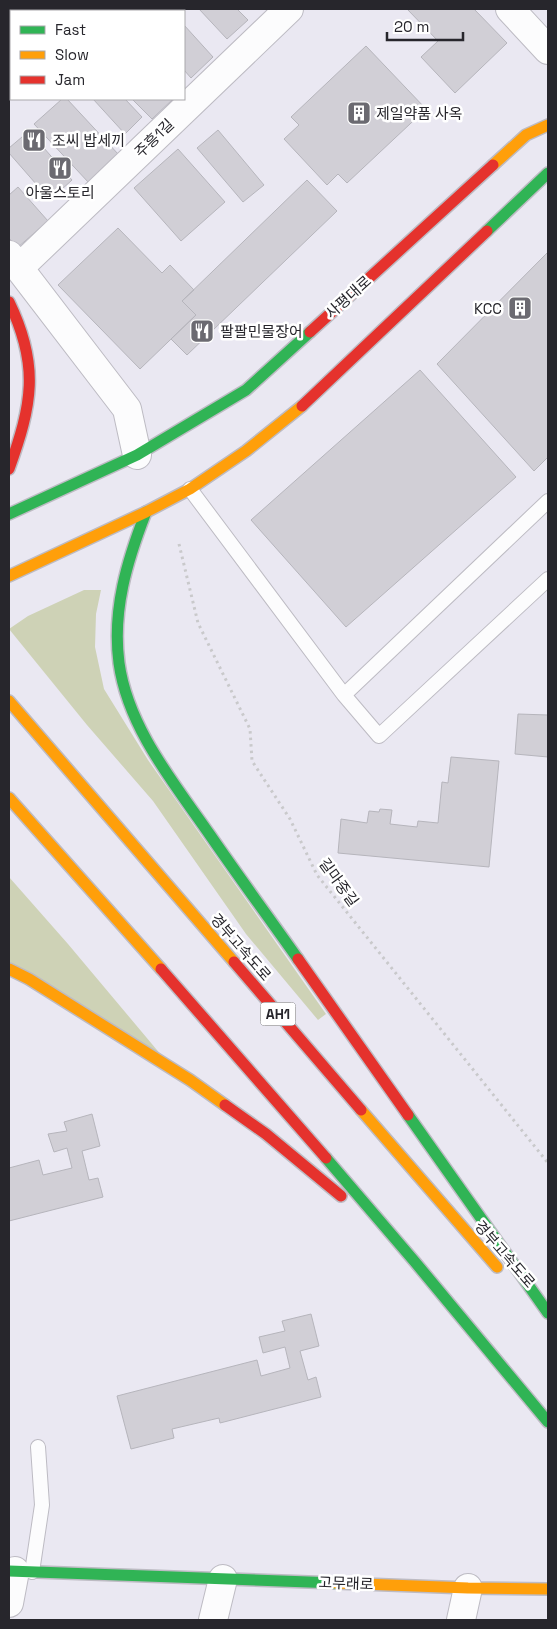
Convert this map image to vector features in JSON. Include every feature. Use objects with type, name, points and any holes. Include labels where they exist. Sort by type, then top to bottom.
[{"type":"main road","name":"사평대로","points":[[9,514],[137,455],[246,390],[526,135],[548,124]]},
{"type":"main road","points":[[9,576],[146,512],[190,489],[246,451],[303,405],[548,173]]},
{"type":"main road","points":[[9,302],[23,332],[30,362],[29,395],[25,420],[9,469]]},
{"type":"main road","points":[[146,512],[126,566],[118,624],[117,650],[120,673],[136,720],[184,798],[548,1312]]},
{"type":"main road","name":"경부고속도로","points":[[9,701],[503,1274]]},
{"type":"main road","points":[[9,798],[227,1044],[415,1262],[548,1422]]},
{"type":"main road","points":[[9,969],[29,979],[190,1080],[258,1129],[332,1188],[415,1262]]},
{"type":"main road","name":"경부고속도로","points":[[522,1296],[548,1327]]},
{"type":"main road","name":"고무래로","points":[[19,1571],[548,1590]]},
{"type":"street","name":"주흥1길","points":[[14,261],[289,9]]},
{"type":"street","points":[[510,9],[548,50]]},
{"type":"street","points":[[14,261],[127,408],[137,455]]},
{"type":"street","points":[[9,1603],[19,1571]]},
{"type":"street","points":[[214,1620],[223,1579]]},
{"type":"street","points":[[461,1620],[468,1588]]},
{"type":"lane","points":[[190,489],[344,695],[379,736],[548,579]]},
{"type":"lane","points":[[344,695],[548,501]]},
{"type":"lane","points":[[19,1571],[42,1504],[38,1447]]},
{"type":"path","name":"길마중길","points":[[179,544],[198,623],[250,729],[252,761],[290,819],[317,875],[548,1163]]},
{"type":"green space","points":[[84,590],[101,590],[96,614],[95,647],[104,689],[148,760],[326,1014],[318,1020],[246,934],[153,801],[87,725],[9,629],[28,616]]},
{"type":"green space","points":[[9,877],[68,944],[162,1056],[9,962]]},
{"type":"building","points":[[9,9],[72,10],[10,10],[10,60]]},
{"type":"building","points":[[84,9],[116,10],[85,10]]},
{"type":"building","points":[[199,9],[237,9],[248,20],[227,39]]},
{"type":"building","points":[[407,9],[474,9],[507,43],[455,93],[421,57],[438,41]]},
{"type":"building","points":[[185,26],[213,57],[191,78],[185,71]]},
{"type":"building","name":"제일약품 사옥","points":[[366,46],[426,109],[347,183],[338,174],[327,185],[284,139],[299,125],[291,117]]},
{"type":"building","points":[[9,71],[10,95],[9,96]]},
{"type":"building","points":[[61,100],[68,100],[119,155],[89,183],[34,124]]},
{"type":"building","points":[[94,100],[126,100],[142,117],[125,134]]},
{"type":"building","points":[[133,100],[172,100],[152,119]]},
{"type":"building","points":[[218,130],[264,185],[243,202],[197,148]]},
{"type":"building","points":[[29,131],[72,180],[50,200],[9,153],[9,148]]},
{"type":"building","points":[[178,149],[225,202],[181,241],[134,188]]},
{"type":"building","points":[[307,180],[337,211],[187,355],[171,339],[196,315],[182,301]]},
{"type":"building","points":[[18,187],[48,221],[17,248],[9,238],[9,195]]},
{"type":"building","points":[[118,228],[162,273],[170,265],[194,290],[182,301],[196,315],[140,369],[58,285]]},
{"type":"building","name":"KCC","points":[[548,252],[548,457],[534,471],[437,364]]},
{"type":"building","points":[[420,370],[516,477],[346,627],[251,520]]},
{"type":"building","points":[[518,714],[548,715],[548,757],[515,754]]},
{"type":"building","points":[[451,757],[499,761],[489,867],[338,853],[341,819],[367,823],[369,811],[379,812],[380,809],[392,810],[390,824],[417,827],[418,821],[438,823],[442,782],[448,783]]},
{"type":"building","points":[[92,1114],[100,1146],[82,1151],[89,1180],[98,1178],[103,1197],[9,1221],[9,1168],[39,1160],[43,1175],[72,1168],[67,1148],[54,1152],[48,1134],[67,1131],[64,1122]]},
{"type":"building","points":[[311,1314],[319,1346],[300,1351],[308,1380],[316,1377],[321,1397],[220,1423],[219,1418],[172,1429],[174,1438],[131,1449],[117,1396],[257,1360],[261,1376],[290,1368],[285,1347],[263,1353],[259,1337],[285,1331],[282,1321]]},
{"type":"traffic: fast","points":[[487,231],[548,173]]},
{"type":"traffic: fast","points":[[9,514],[137,455],[246,390],[310,332]]},
{"type":"traffic: fast","points":[[146,512],[127,567],[119,605],[117,643],[124,687],[132,710],[154,754],[298,959]]},
{"type":"traffic: fast","points":[[408,1115],[548,1313]]},
{"type":"traffic: fast","points":[[326,1158],[548,1422]]},
{"type":"traffic: fast","points":[[9,1571],[336,1583]]},
{"type":"traffic: slow","points":[[493,165],[526,135],[548,125]]},
{"type":"traffic: slow","points":[[9,576],[146,512],[190,489],[246,451],[302,406]]},
{"type":"traffic: slow","points":[[9,701],[234,962]]},
{"type":"traffic: slow","points":[[9,798],[161,969]]},
{"type":"traffic: slow","points":[[9,969],[29,979],[190,1080],[225,1105]]},
{"type":"traffic: slow","points":[[361,1110],[497,1267]]},
{"type":"traffic: slow","points":[[336,1583],[548,1589]]},
{"type":"traffic: jam","points":[[310,332],[493,165]]},
{"type":"traffic: jam","points":[[302,406],[487,231]]},
{"type":"traffic: jam","points":[[9,302],[19,325],[29,366],[27,405],[23,425],[9,469]]},
{"type":"traffic: jam","points":[[298,959],[408,1115]]},
{"type":"traffic: jam","points":[[234,962],[361,1110]]},
{"type":"traffic: jam","points":[[161,969],[326,1158]]},
{"type":"traffic: jam","points":[[225,1105],[266,1134],[341,1196]]},
{"type":"place","name":"제일약품 사옥","points":[[359,113]]},
{"type":"place","name":"조씨 밥세끼","points":[[34,140]]},
{"type":"place","name":"아울스토리","points":[[60,168]]},
{"type":"place","name":"KCC","points":[[520,308]]},
{"type":"place","name":"팔팔민물장어","points":[[202,331]]}]
